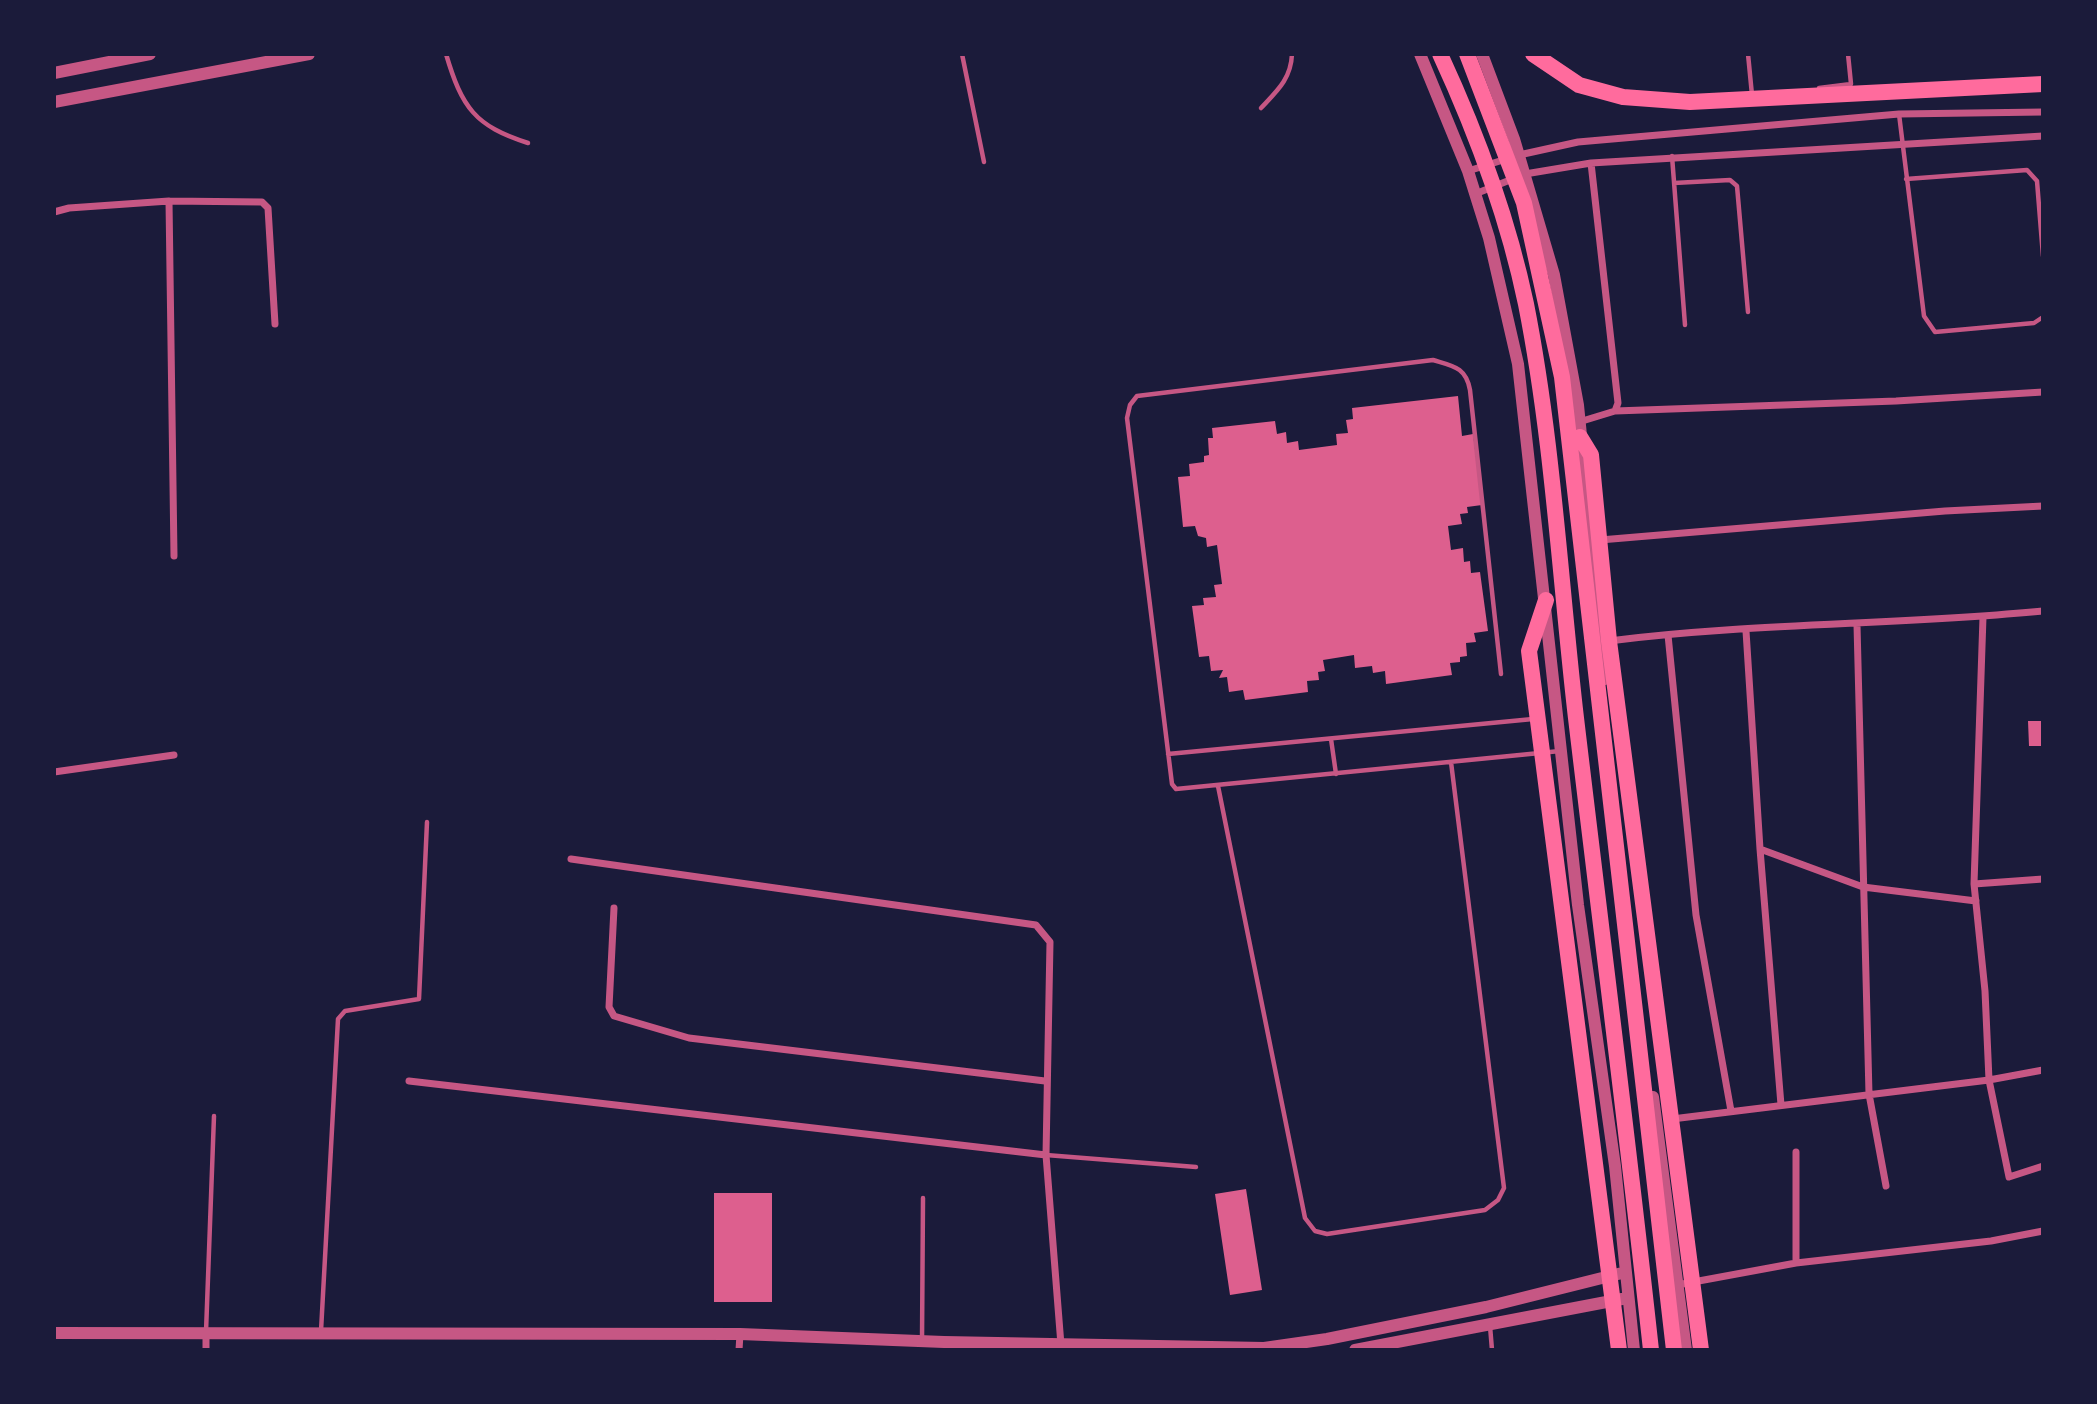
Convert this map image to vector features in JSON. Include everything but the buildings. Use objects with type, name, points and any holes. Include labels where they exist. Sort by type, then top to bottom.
[{"type":"main road","points":[[1440,54],[1464,107],[1504,216],[1525,303],[1543,408],[1651,1350]]},
{"type":"main road","points":[[1466,54],[1524,204],[1562,377],[1674,1350]]},
{"type":"main road","points":[[1534,54],[1579,85],[1623,97],[1690,102],[2043,84]]},
{"type":"main road","points":[[1580,429],[1591,455],[1609,641],[1701,1350]]},
{"type":"main road","points":[[1546,600],[1529,651],[1619,1350]]},
{"type":"street","points":[[54,73],[150,54]]},
{"type":"street","points":[[54,102],[309,54]]},
{"type":"street","points":[[1420,54],[1468,171],[1489,238],[1518,364],[1578,905],[1634,1350]]},
{"type":"street","points":[[1482,54],[1519,155],[1554,275],[1580,429],[1611,745],[1686,1350]]},
{"type":"street","points":[[1468,171],[1519,155],[1578,142],[1899,114],[2043,112]]},
{"type":"street","points":[[1475,194],[1525,174],[1591,163],[1672,155],[2043,136]]},
{"type":"street","points":[[1591,163],[1618,403],[1615,411]]},
{"type":"street","points":[[169,201],[174,556]]},
{"type":"street","points":[[54,212],[69,208],[169,201],[262,202],[266,205],[275,324]]},
{"type":"street","points":[[1580,429],[1615,411],[1896,401],[2043,391]]},
{"type":"street","points":[[1598,540],[1945,511],[2043,506]]},
{"type":"street","points":[[1609,641],[2043,611]]},
{"type":"street","points":[[1983,617],[1974,884],[1985,991],[1989,1080],[2009,1177],[2043,1166]]},
{"type":"street","points":[[1857,625],[1869,1094],[1885,1186]]},
{"type":"street","points":[[1746,631],[1781,1105]]},
{"type":"street","points":[[1668,635],[1696,915],[1731,1111]]},
{"type":"street","points":[[54,772],[174,755]]},
{"type":"street","points":[[1760,849],[1863,887],[1976,901]]},
{"type":"street","points":[[571,859],[1036,925],[1050,942],[1045,1081],[1046,1155],[1061,1345]]},
{"type":"street","points":[[1974,884],[2043,879]]},
{"type":"street","points":[[614,908],[609,1007],[614,1016],[689,1038],[1045,1081]]},
{"type":"street","points":[[1656,1121],[1989,1080],[2043,1070]]},
{"type":"street","points":[[409,1081],[1046,1155]]},
{"type":"street","points":[[1796,1152],[1796,1263]]},
{"type":"street","points":[[1677,1285],[1796,1263],[1990,1241],[2043,1231]]},
{"type":"street","points":[[54,1333],[740,1334],[922,1342],[1264,1348],[1328,1344],[1626,1272]]},
{"type":"street","points":[[1355,1350],[1629,1298]]},
{"type":"street","points":[[206,1332],[206,1350]]},
{"type":"street","points":[[739,1350],[740,1334]]},
{"type":"lane","points":[[446,54],[461,96],[478,118],[496,133],[528,143]]},
{"type":"lane","points":[[962,54],[984,162]]},
{"type":"lane","points":[[1261,108],[1284,83],[1290,71],[1292,54]]},
{"type":"lane","points":[[1748,54],[1752,96],[1851,84],[1848,54]]},
{"type":"lane","points":[[1899,114],[1924,316],[1928,326],[1935,332],[2034,323],[2043,317]]},
{"type":"lane","points":[[1672,155],[1685,325]]},
{"type":"lane","points":[[1906,179],[2027,170],[2037,181],[2043,256]]},
{"type":"lane","points":[[1674,183],[1730,180],[1737,186],[1748,312]]},
{"type":"lane","points":[[1502,674],[1470,390],[1468,378],[1460,368],[1433,360],[1137,396],[1130,405],[1127,418],[1168,754],[1172,784],[1176,789],[1562,751]]},
{"type":"lane","points":[[1168,754],[1559,716]]},
{"type":"lane","points":[[1331,739],[1336,774]]},
{"type":"lane","points":[[1218,786],[1305,1218],[1315,1231],[1327,1234],[1485,1210],[1498,1200],[1504,1188],[1451,762]]},
{"type":"lane","points":[[321,1332],[338,1019],[345,1012],[419,999],[427,822]]},
{"type":"lane","points":[[206,1332],[214,1116]]},
{"type":"lane","points":[[1046,1155],[1196,1167]]},
{"type":"lane","points":[[922,1342],[923,1198]]},
{"type":"lane","points":[[1489,1324],[1492,1350]]}]
